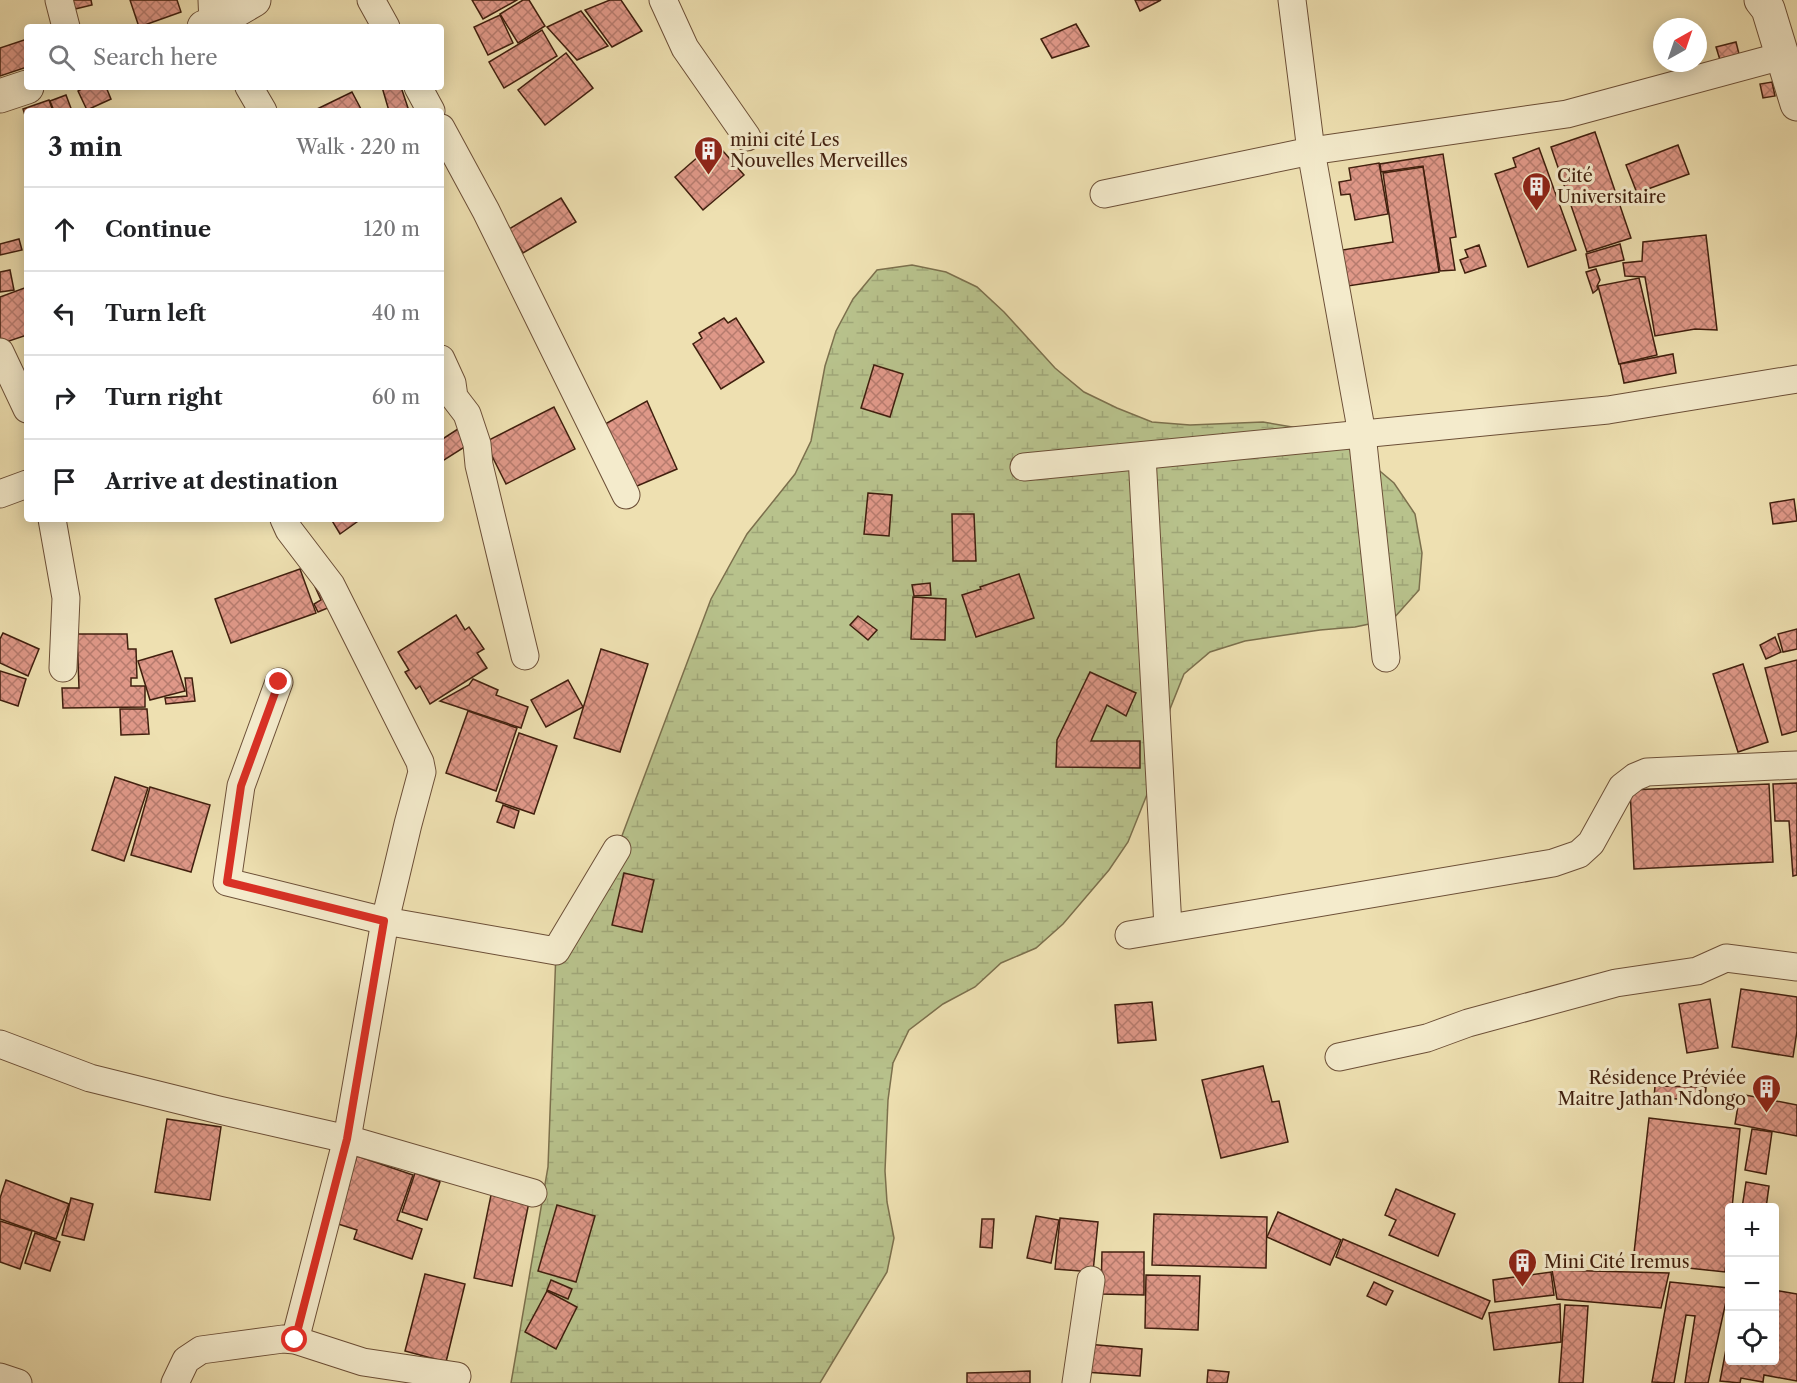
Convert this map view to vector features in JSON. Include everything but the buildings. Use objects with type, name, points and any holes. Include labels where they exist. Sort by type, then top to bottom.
[{"type":"street","points":[[59,0],[65,24]]},
{"type":"street","points":[[211,20],[254,0]]},
{"type":"street","points":[[371,0],[384,24]]},
{"type":"street","points":[[663,0],[685,48],[747,137]]},
{"type":"street","points":[[1293,0],[1311,151],[1362,434],[1386,658]]},
{"type":"street","points":[[1771,3],[1782,56],[1797,104]]},
{"type":"street","points":[[1104,194],[1311,151],[1567,114],[1782,56]]},
{"type":"street","points":[[0,96],[24,88]]},
{"type":"street","points":[[251,90],[261,108]]},
{"type":"street","points":[[420,90],[430,108]]},
{"type":"street","points":[[444,134],[486,211],[626,495]]},
{"type":"street","points":[[0,352],[24,403]]},
{"type":"street","points":[[444,366],[452,383],[454,397],[467,414],[477,444],[486,497],[525,656]]},
{"type":"street","points":[[1024,467],[1608,410],[1797,379]]},
{"type":"street","points":[[1142,456],[1168,927]]},
{"type":"street","points":[[0,494],[24,485]]},
{"type":"street","points":[[53,522],[66,598],[63,668]]},
{"type":"street","points":[[285,522],[331,585],[420,762],[422,772],[384,921],[347,1139],[295,1340]]},
{"type":"street","points":[[279,682],[241,786],[227,882],[384,921],[556,951],[616,849]]},
{"type":"street","points":[[1129,935],[1553,863],[1579,854],[1591,843],[1622,787],[1647,772],[1797,765]]},
{"type":"street","points":[[1339,1057],[1427,1038],[1468,1023],[1616,983],[1697,970],[1726,958],[1797,967]]},
{"type":"street","points":[[0,1044],[90,1078],[347,1139],[533,1193]]},
{"type":"street","points":[[1076,1383],[1091,1280]]},
{"type":"street","points":[[175,1383],[186,1360],[201,1350],[283,1339],[295,1340],[363,1362],[457,1376]]},
{"type":"street","points":[[0,1377],[18,1383]]},
{"type":"green space","points":[[912,265],[946,272],[977,287],[1004,312],[1055,368],[1084,392],[1117,408],[1152,422],[1190,425],[1263,422],[1298,428],[1330,439],[1362,456],[1394,483],[1415,514],[1422,553],[1419,590],[1393,619],[1355,627],[1245,641],[1210,652],[1184,674],[1170,709],[1156,772],[1128,842],[1109,870],[1063,924],[1036,948],[1001,963],[975,987],[943,1004],[909,1030],[893,1063],[888,1100],[885,1171],[887,1202],[894,1238],[887,1272],[820,1383],[511,1383],[548,1167],[556,951],[617,849],[711,599],[747,534],[795,474],[811,441],[825,366],[836,331],[853,299],[877,270]]},
{"type":"place","name":"mini cité Les Nouvelles Merveilles","points":[[709,176]]},
{"type":"place","name":"Cité Universitaire","points":[[1536,212]]},
{"type":"place","name":"Résidence Préviée Maitre Jathan Ndongo","points":[[1767,1114]]},
{"type":"place","name":"Mini Cité Iremus","points":[[1523,1288]]},
{"type":"route","points":[[279,682],[241,786],[227,882],[384,921],[347,1139],[295,1340]]}]
